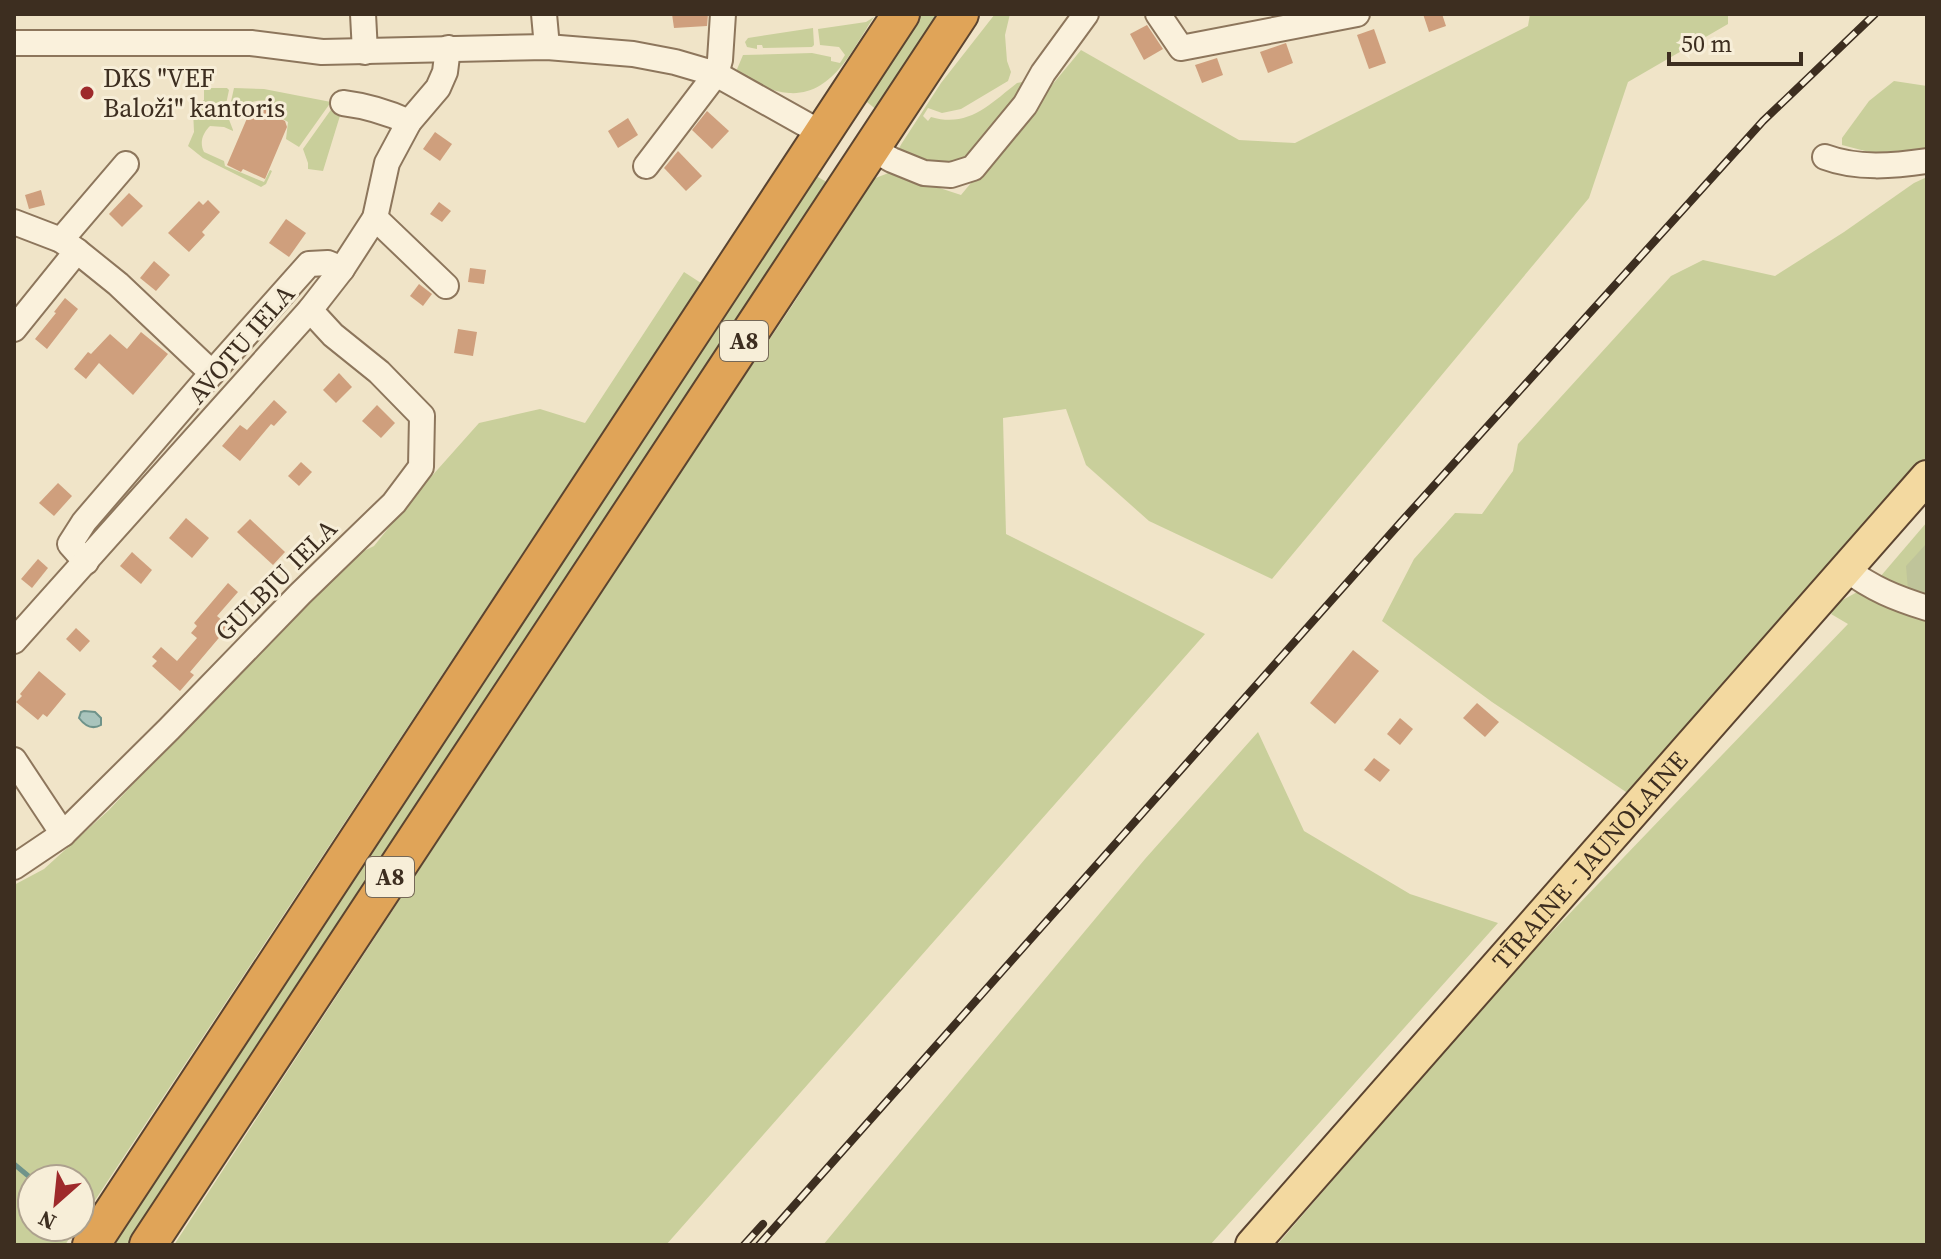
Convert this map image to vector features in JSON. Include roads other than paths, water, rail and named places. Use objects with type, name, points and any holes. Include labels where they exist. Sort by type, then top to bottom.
[{"type":"highway","name":"A8","points":[[91,1245],[901,14]]},
{"type":"highway","name":"A8","points":[[148,1245],[960,14]]},
{"type":"main road","name":"TĪRAINE - JAUNOLAINE","points":[[1252,1245],[1927,477]]},
{"type":"street","points":[[363,14],[365,52]]},
{"type":"street","points":[[544,14],[547,47]]},
{"type":"street","points":[[646,166],[716,74],[723,14]]},
{"type":"street","points":[[872,149],[924,173],[951,175],[973,168],[1025,105],[1043,73],[1086,14]]},
{"type":"street","points":[[1158,14],[1181,48],[1357,14]]},
{"type":"street","points":[[14,43],[251,43],[322,52],[547,47],[633,54],[716,74],[823,134]]},
{"type":"street","name":"AVOTU IELA","points":[[14,641],[310,310],[342,269],[375,218],[387,163],[409,122],[438,88],[445,72],[448,48]]},
{"type":"street","points":[[343,103],[363,105],[409,122]]},
{"type":"street","points":[[1825,157],[1870,166],[1927,161]]},
{"type":"street","points":[[14,329],[126,164]]},
{"type":"street","points":[[375,218],[446,286]]},
{"type":"street","points":[[14,222],[69,246],[118,284],[212,373]]},
{"type":"street","points":[[86,562],[70,544],[84,522],[212,373],[309,264],[328,263],[342,269]]},
{"type":"street","name":"GULBJU IELA","points":[[14,867],[63,834],[394,503],[421,467],[422,416],[310,310]]},
{"type":"street","points":[[1846,569],[1864,583],[1893,598],[1927,608]]},
{"type":"street","points":[[14,760],[63,834]]},
{"type":"water","points":[[84,711],[95,712],[101,718],[101,725],[92,727],[84,723],[79,718]]},
{"type":"railway","points":[[759,1245],[1401,522],[1763,121],[1875,14]]},
{"type":"railway","points":[[744,1245],[763,1224]]},
{"type":"place","name":"DKS \"VEF Baloži\" kantoris","points":[[87,93]]}]
